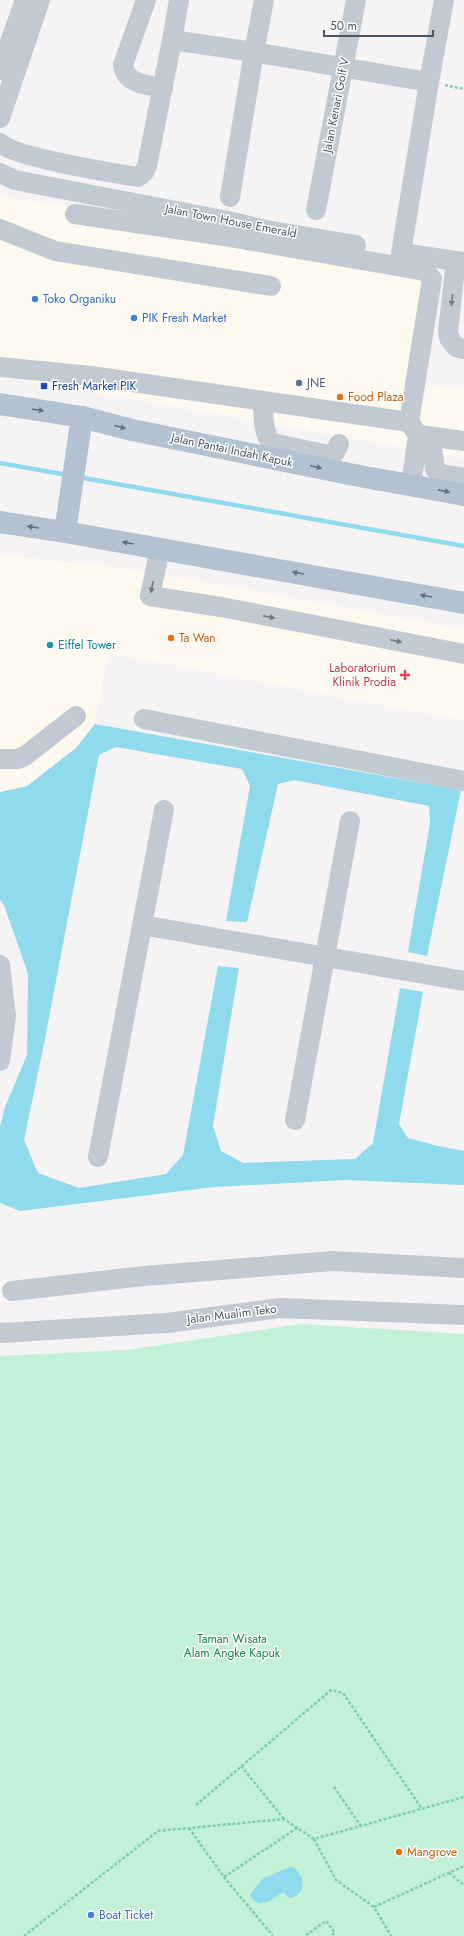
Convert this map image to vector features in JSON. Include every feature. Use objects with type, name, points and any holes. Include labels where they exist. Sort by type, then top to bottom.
[{"type":"main road","name":"Jalan Pantai Indah Kapuk","points":[[0,404],[82,417],[140,432],[354,475],[464,495]]},
{"type":"main road","points":[[65,532],[82,417]]},
{"type":"main road","points":[[0,522],[160,548],[464,603]]},
{"type":"street","points":[[0,70],[25,0]]},
{"type":"street","points":[[0,118],[40,0]]},
{"type":"street","points":[[146,0],[123,65],[124,73],[129,79],[163,88]]},
{"type":"street","points":[[0,143],[3,146],[77,167],[138,177],[144,172],[147,166],[180,0]]},
{"type":"street","points":[[230,197],[264,0]]},
{"type":"street","name":"Jalan Kenari Golf V","points":[[316,210],[356,0]]},
{"type":"street","points":[[401,253],[428,82],[444,0]]},
{"type":"street","points":[[172,40],[254,52],[428,82]]},
{"type":"street","name":"Jalan Town House Emerald","points":[[0,173],[15,180],[220,219],[266,230],[460,262]]},
{"type":"street","points":[[75,214],[224,236],[425,271],[432,280],[422,432],[416,486]]},
{"type":"street","points":[[0,229],[55,251],[272,286]]},
{"type":"street","points":[[460,262],[448,331],[449,338],[456,347],[464,349]]},
{"type":"street","points":[[0,367],[90,376],[263,402],[290,403],[464,441]]},
{"type":"street","points":[[263,402],[266,431],[269,440],[272,443],[329,455],[334,454],[339,444]]},
{"type":"street","points":[[422,432],[432,448],[435,469],[441,474],[464,478]]},
{"type":"street","points":[[160,548],[150,596],[464,654]]},
{"type":"street","points":[[0,759],[18,759],[25,756],[76,716]]},
{"type":"street","points":[[144,719],[464,781]]},
{"type":"street","points":[[98,1157],[164,810]]},
{"type":"street","points":[[295,1120],[350,821]]},
{"type":"street","points":[[142,925],[464,982]]},
{"type":"street","points":[[0,965],[6,1017],[0,1061]]},
{"type":"street","points":[[12,1291],[144,1276],[333,1261],[464,1268]]},
{"type":"street","name":"Jalan Mualim Teko","points":[[0,1333],[167,1323],[280,1308],[464,1315]]},
{"type":"path","points":[[196,1805],[330,1690],[343,1693],[422,1809]]},
{"type":"path","points":[[241,1766],[284,1819],[314,1839],[336,1880],[374,1907],[391,1936]]},
{"type":"path","points":[[334,1787],[362,1826]]},
{"type":"path","points":[[314,1839],[464,1797]]},
{"type":"path","points":[[24,1936],[158,1831],[284,1819]]},
{"type":"path","points":[[188,1828],[224,1877],[273,1936]]},
{"type":"path","points":[[224,1877],[297,1828]]},
{"type":"path","points":[[374,1907],[464,1866]]},
{"type":"path","points":[[449,1873],[464,1885]]},
{"type":"path","points":[[306,1935],[326,1921],[335,1933],[330,1936]]},
{"type":"shaded area","points":[[0,196],[432,265],[413,382],[464,390],[464,458],[0,376]]},
{"type":"shaded area","points":[[0,555],[125,568],[464,629],[464,721],[109,653],[95,724],[76,748],[27,786],[0,792]]},
{"type":"green space","name":"Taman Wisata Alam Angke Kapuk","points":[[301,1324],[464,1334],[464,1936],[0,1936],[0,1356],[127,1350]]},
{"type":"water","points":[[95,724],[461,790],[427,956],[408,952],[430,823],[429,806],[294,780],[278,784],[247,922],[226,921],[250,786],[242,769],[116,747],[99,755],[44,1044],[24,1140],[38,1173],[79,1188],[166,1174],[183,1155],[218,966],[239,968],[213,1126],[221,1151],[243,1163],[355,1159],[373,1143],[400,988],[423,992],[399,1124],[408,1138],[464,1151],[464,1185],[346,1180],[214,1187],[20,1211],[0,1203],[0,1126],[5,1107],[27,1055],[28,974],[4,905],[0,900],[0,792],[27,786],[76,748]]},
{"type":"water","points":[[292,1866],[300,1874],[303,1884],[300,1892],[296,1896],[290,1898],[283,1892],[270,1901],[257,1903],[253,1900],[250,1895],[262,1879]]},
{"type":"waterway","points":[[0,463],[67,475]]},
{"type":"waterway","points":[[78,477],[464,546]]},
{"type":"place","name":"Toko Organiku","points":[[35,299]]},
{"type":"place","name":"PIK Fresh Market","points":[[134,318]]},
{"type":"place","name":"JNE","points":[[299,383]]},
{"type":"place","name":"Fresh Market PIK","points":[[44,386]]},
{"type":"place","name":"Food Plaza","points":[[340,397]]},
{"type":"place","name":"Ta Wan","points":[[171,638]]},
{"type":"place","name":"Eiffel Tower","points":[[50,645]]},
{"type":"place","name":"Laboratorium Klinik Prodia","points":[[405,675]]},
{"type":"place","name":"Mangrove","points":[[399,1852]]},
{"type":"place","name":"Boat Ticket","points":[[91,1915]]}]
